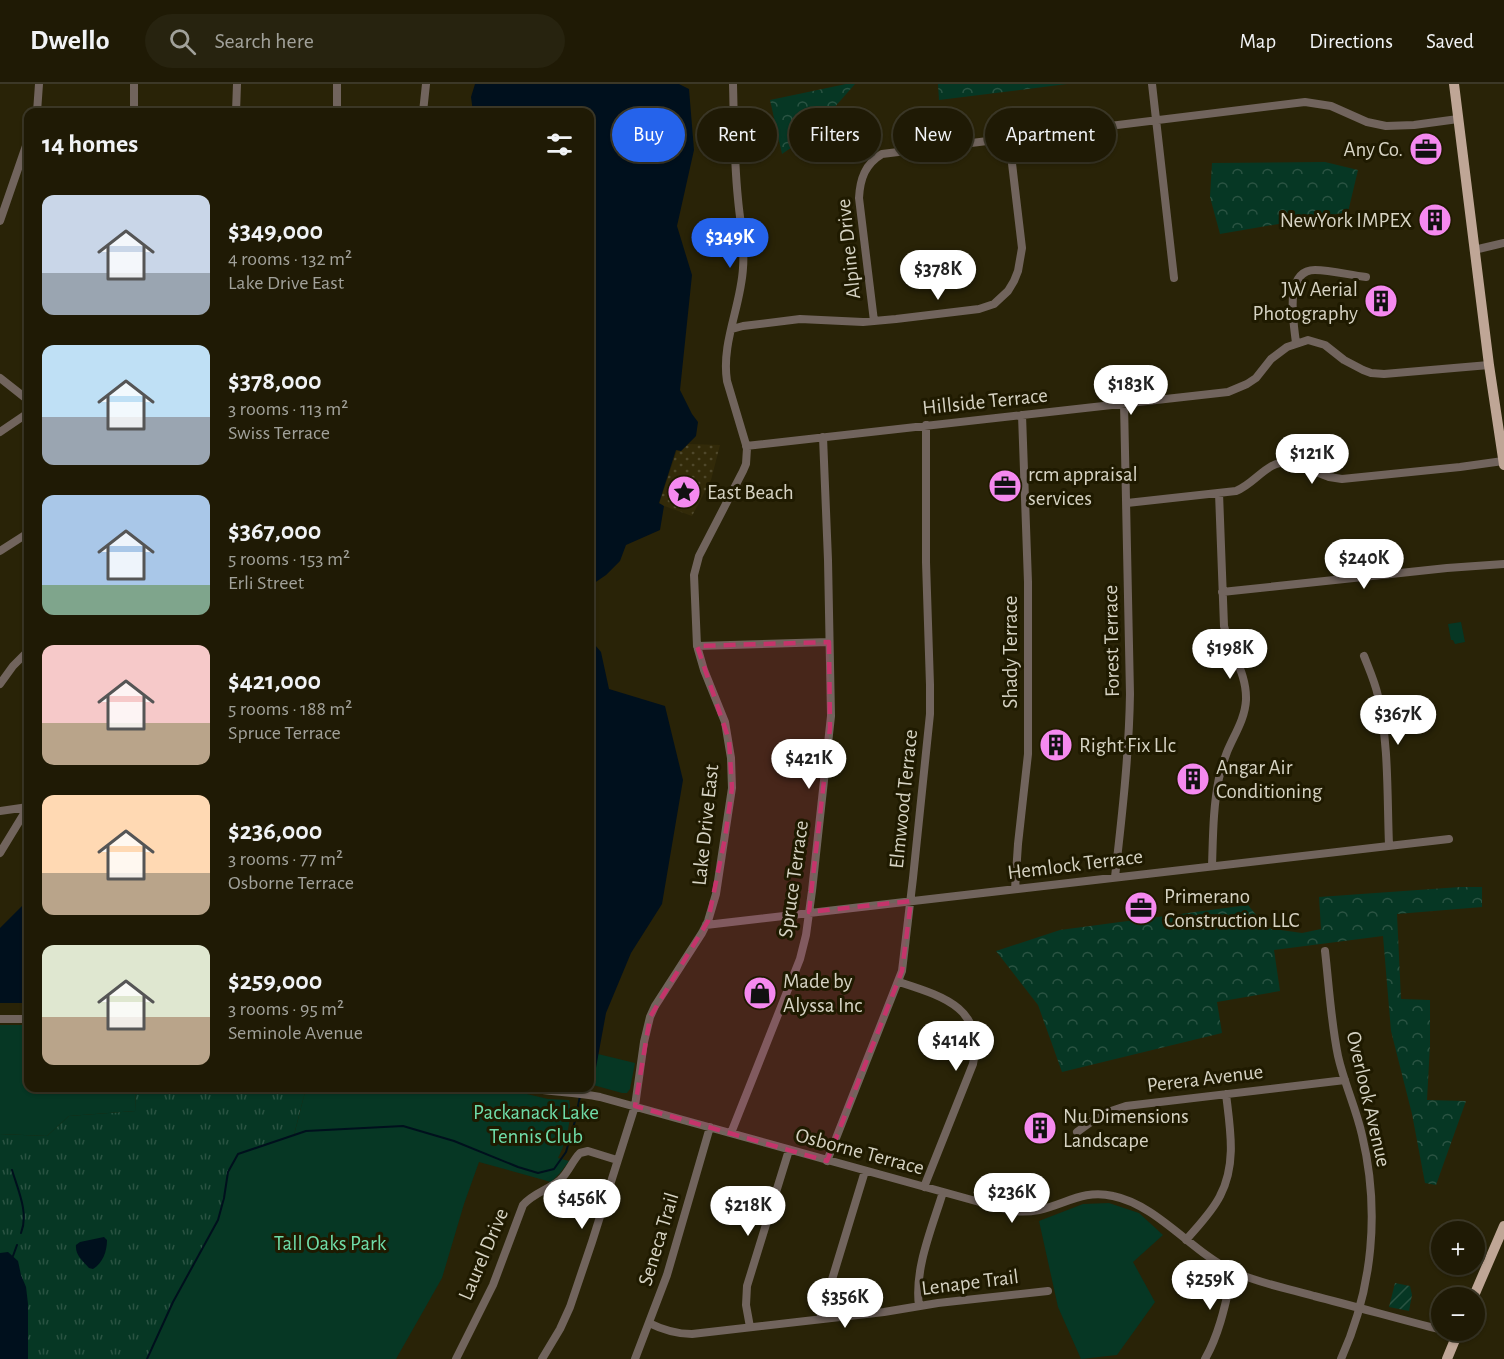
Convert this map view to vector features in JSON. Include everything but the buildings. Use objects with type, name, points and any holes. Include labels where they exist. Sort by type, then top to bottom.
[{"type":"main road","points":[[1454,84],[1489,364],[1503,456]]},
{"type":"main road","points":[[1478,1287],[1504,1226]]},
{"type":"main road","points":[[1447,1359],[1454,1341]]},
{"type":"street","points":[[37,108],[39,84]]},
{"type":"street","points":[[134,84],[134,108]]},
{"type":"street","points":[[236,108],[237,84]]},
{"type":"street","points":[[337,108],[338,84]]},
{"type":"street","points":[[423,108],[426,84]]},
{"type":"street","name":"Lake Drive East","points":[[542,1359],[570,1307],[635,1106],[650,1017],[706,925],[716,894],[725,838],[732,788],[731,758],[725,722],[697,646],[694,575],[699,556],[743,471],[747,456],[725,370],[726,350],[743,269],[744,248],[738,199],[733,84]]},
{"type":"street","points":[[1152,84],[1174,278]]},
{"type":"street","name":"Alpine Drive","points":[[1116,125],[1305,102],[1331,106],[1367,122],[1386,126],[1458,119]]},
{"type":"street","name":"Alpine Drive","points":[[874,321],[859,198],[862,179],[870,164],[882,154],[889,152],[985,141]]},
{"type":"street","points":[[0,221],[24,156]]},
{"type":"street","points":[[732,330],[743,326],[800,319],[874,321],[980,309],[994,304],[1008,291],[1018,271],[1022,248],[1012,162]]},
{"type":"street","points":[[1474,250],[1504,243]]},
{"type":"street","points":[[1366,277],[1314,270],[1304,273],[1297,282],[1292,296],[1296,343],[1308,340],[1325,345],[1353,366],[1371,373],[1384,374],[1489,364]]},
{"type":"street","name":"Hillside Terrace","points":[[746,446],[1228,392],[1256,378],[1279,352],[1296,343]]},
{"type":"street","points":[[0,378],[24,397]]},
{"type":"street","name":"Forest Terrace","points":[[1115,877],[1130,738],[1124,403]]},
{"type":"street","name":"Shady Terrace","points":[[1015,889],[1028,754],[1028,582],[1022,415]]},
{"type":"street","points":[[0,432],[24,416]]},
{"type":"street","name":"Elmwood Terrace","points":[[827,1161],[902,970],[930,714],[926,562],[926,425]]},
{"type":"street","name":"Spruce Terrace","points":[[731,1133],[800,959],[806,935],[830,728],[824,437]]},
{"type":"street","points":[[1127,503],[1236,491],[1244,488],[1270,466],[1283,461],[1329,477],[1342,479],[1460,467],[1503,456]]},
{"type":"street","points":[[1212,866],[1219,777],[1226,754],[1244,715],[1246,699],[1244,681],[1224,626],[1219,493]]},
{"type":"street","points":[[0,551],[24,536]]},
{"type":"street","points":[[1222,592],[1504,564]]},
{"type":"street","points":[[697,646],[829,642]]},
{"type":"street","points":[[0,684],[24,655]]},
{"type":"street","points":[[1364,656],[1379,699],[1386,761],[1389,845]]},
{"type":"street","points":[[0,811],[24,808]]},
{"type":"street","points":[[0,853],[24,814]]},
{"type":"street","name":"Hemlock Terrace","points":[[706,925],[1449,839]]},
{"type":"street","name":"Overlook Avenue","points":[[1325,951],[1334,1035],[1362,1133],[1371,1196],[1372,1228],[1368,1270],[1360,1308],[1341,1359]]},
{"type":"street","points":[[899,982],[957,1006],[968,1019],[975,1036],[973,1064],[924,1187]]},
{"type":"street","points":[[0,1019],[24,1019]]},
{"type":"street","name":"Perera Avenue","points":[[1077,1132],[1102,1114],[1126,1106],[1345,1080]]},
{"type":"street","name":"Osborne Terrace","points":[[561,1092],[600,1096],[1002,1209],[1024,1212],[1044,1209],[1088,1194],[1114,1196],[1130,1201],[1149,1212],[1214,1262],[1233,1271],[1431,1327]]},
{"type":"street","points":[[1186,1240],[1220,1196],[1229,1173],[1231,1148],[1226,1094]]},
{"type":"street","name":"Seneca Trail","points":[[635,1359],[673,1256],[710,1127]]},
{"type":"street","points":[[750,1327],[746,1305],[747,1286],[789,1150]]},
{"type":"street","name":"Laurel Drive","points":[[456,1359],[493,1285],[523,1205],[532,1196],[549,1189],[566,1175],[580,1153],[588,1151],[617,1161]]},
{"type":"street","points":[[820,1319],[865,1171]]},
{"type":"street","points":[[919,1306],[919,1274],[943,1192]]},
{"type":"street","points":[[1205,1359],[1219,1326],[1233,1271]]},
{"type":"street","name":"Lenape Trail","points":[[649,1323],[664,1330],[685,1334],[1048,1291]]},
{"type":"highlighted area","points":[[829,642],[830,728],[809,912],[911,901],[902,971],[827,1161],[635,1106],[650,1017],[708,921],[725,838],[732,788],[729,740],[697,646]]},
{"type":"green space","points":[[855,84],[834,108],[789,108],[789,149],[782,154],[777,132],[777,108],[772,108],[770,100]]},
{"type":"green space","points":[[938,84],[1067,84],[939,100]]},
{"type":"green space","points":[[1325,162],[1358,170],[1348,212],[1220,234],[1210,197],[1212,163]]},
{"type":"green space","points":[[1461,622],[1465,642],[1455,644],[1451,640],[1448,624]]},
{"type":"green space","points":[[1482,887],[1482,907],[1397,914],[1401,999],[1430,1000],[1427,1100],[1466,1101],[1436,1185],[1425,1183],[1412,1114],[1391,1031],[1383,936],[1274,950],[1280,991],[1217,1002],[1222,1033],[1062,1072],[1038,1005],[996,951],[1060,930],[1248,905],[1267,928],[1302,933],[1321,929],[1319,897]]},
{"type":"green space","points":[[0,1025],[24,1025],[24,1092],[136,1092],[135,1111],[69,1116],[47,1136],[0,1134]]},
{"type":"green space","points":[[598,1054],[635,1063],[630,1089],[627,1093],[594,1085]]},
{"type":"green space","points":[[136,1092],[305,1092],[294,1135],[238,1154],[228,1172],[218,1220],[173,1302],[147,1359],[0,1359],[0,1134],[47,1136],[69,1116],[135,1111]]},
{"type":"green space","name":"Tall Oaks Park","points":[[305,1092],[519,1092],[548,1099],[569,1100],[570,1107],[568,1130],[558,1158],[569,1161],[551,1182],[479,1162],[442,1278],[396,1359],[147,1359],[173,1302],[218,1220],[228,1172],[238,1154],[294,1135]]},
{"type":"green space","points":[[1109,1203],[1139,1213],[1163,1235],[1133,1262],[1155,1302],[1117,1355],[1081,1359],[1058,1307],[1039,1221],[1083,1204]]},
{"type":"green space","points":[[1395,1283],[1410,1286],[1412,1295],[1409,1311],[1389,1307]]},
{"type":"sand","name":"East Beach","points":[[688,444],[720,445],[711,480],[692,516],[659,504],[677,450],[681,451]]},
{"type":"water","points":[[475,84],[679,84],[689,89],[694,150],[677,226],[692,275],[680,390],[698,422],[696,436],[681,451],[676,450],[659,503],[664,506],[660,530],[626,545],[620,561],[594,583],[594,108],[472,108],[471,97]]},
{"type":"water","points":[[594,644],[601,652],[609,689],[665,706],[683,780],[662,904],[631,953],[606,1013],[594,1079]]},
{"type":"water","points":[[24,904],[24,1003],[0,1003],[0,928]]},
{"type":"water","points":[[104,1237],[107,1240],[104,1256],[93,1269],[89,1268],[78,1255],[76,1245]]},
{"type":"water","points":[[8,1252],[18,1261],[26,1287],[28,1359],[0,1359],[0,1253]]},
{"type":"waterway","points":[[147,1359],[173,1302],[218,1220],[228,1172],[238,1154],[306,1131],[403,1126],[454,1141],[538,1173],[554,1169],[566,1152],[580,1096]]},
{"type":"waterway","points":[[12,1170],[23,1210],[21,1233]]},
{"type":"waterway","points":[[13,1256],[17,1245]]},
{"type":"place","name":"Any Co.","points":[[1426,149]]},
{"type":"place","name":"NewYork IMPEX","points":[[1435,220]]},
{"type":"place","name":"JW Aerial Photography","points":[[1381,301]]},
{"type":"place","name":"rcm appraisal services","points":[[1005,486]]},
{"type":"place","name":"East Beach","points":[[684,492]]},
{"type":"place","name":"Right Fix Llc","points":[[1056,745]]},
{"type":"place","name":"Angar Air Conditioning","points":[[1193,779]]},
{"type":"place","name":"Primerano Construction LLC","points":[[1141,908]]},
{"type":"place","name":"Made by Alyssa Inc","points":[[760,993]]},
{"type":"place","name":"Nu Dimensions Landscape","points":[[1040,1128]]},
{"type":"park label","name":"Packanack Lake Tennis Club","points":[[536,1124]]}]
